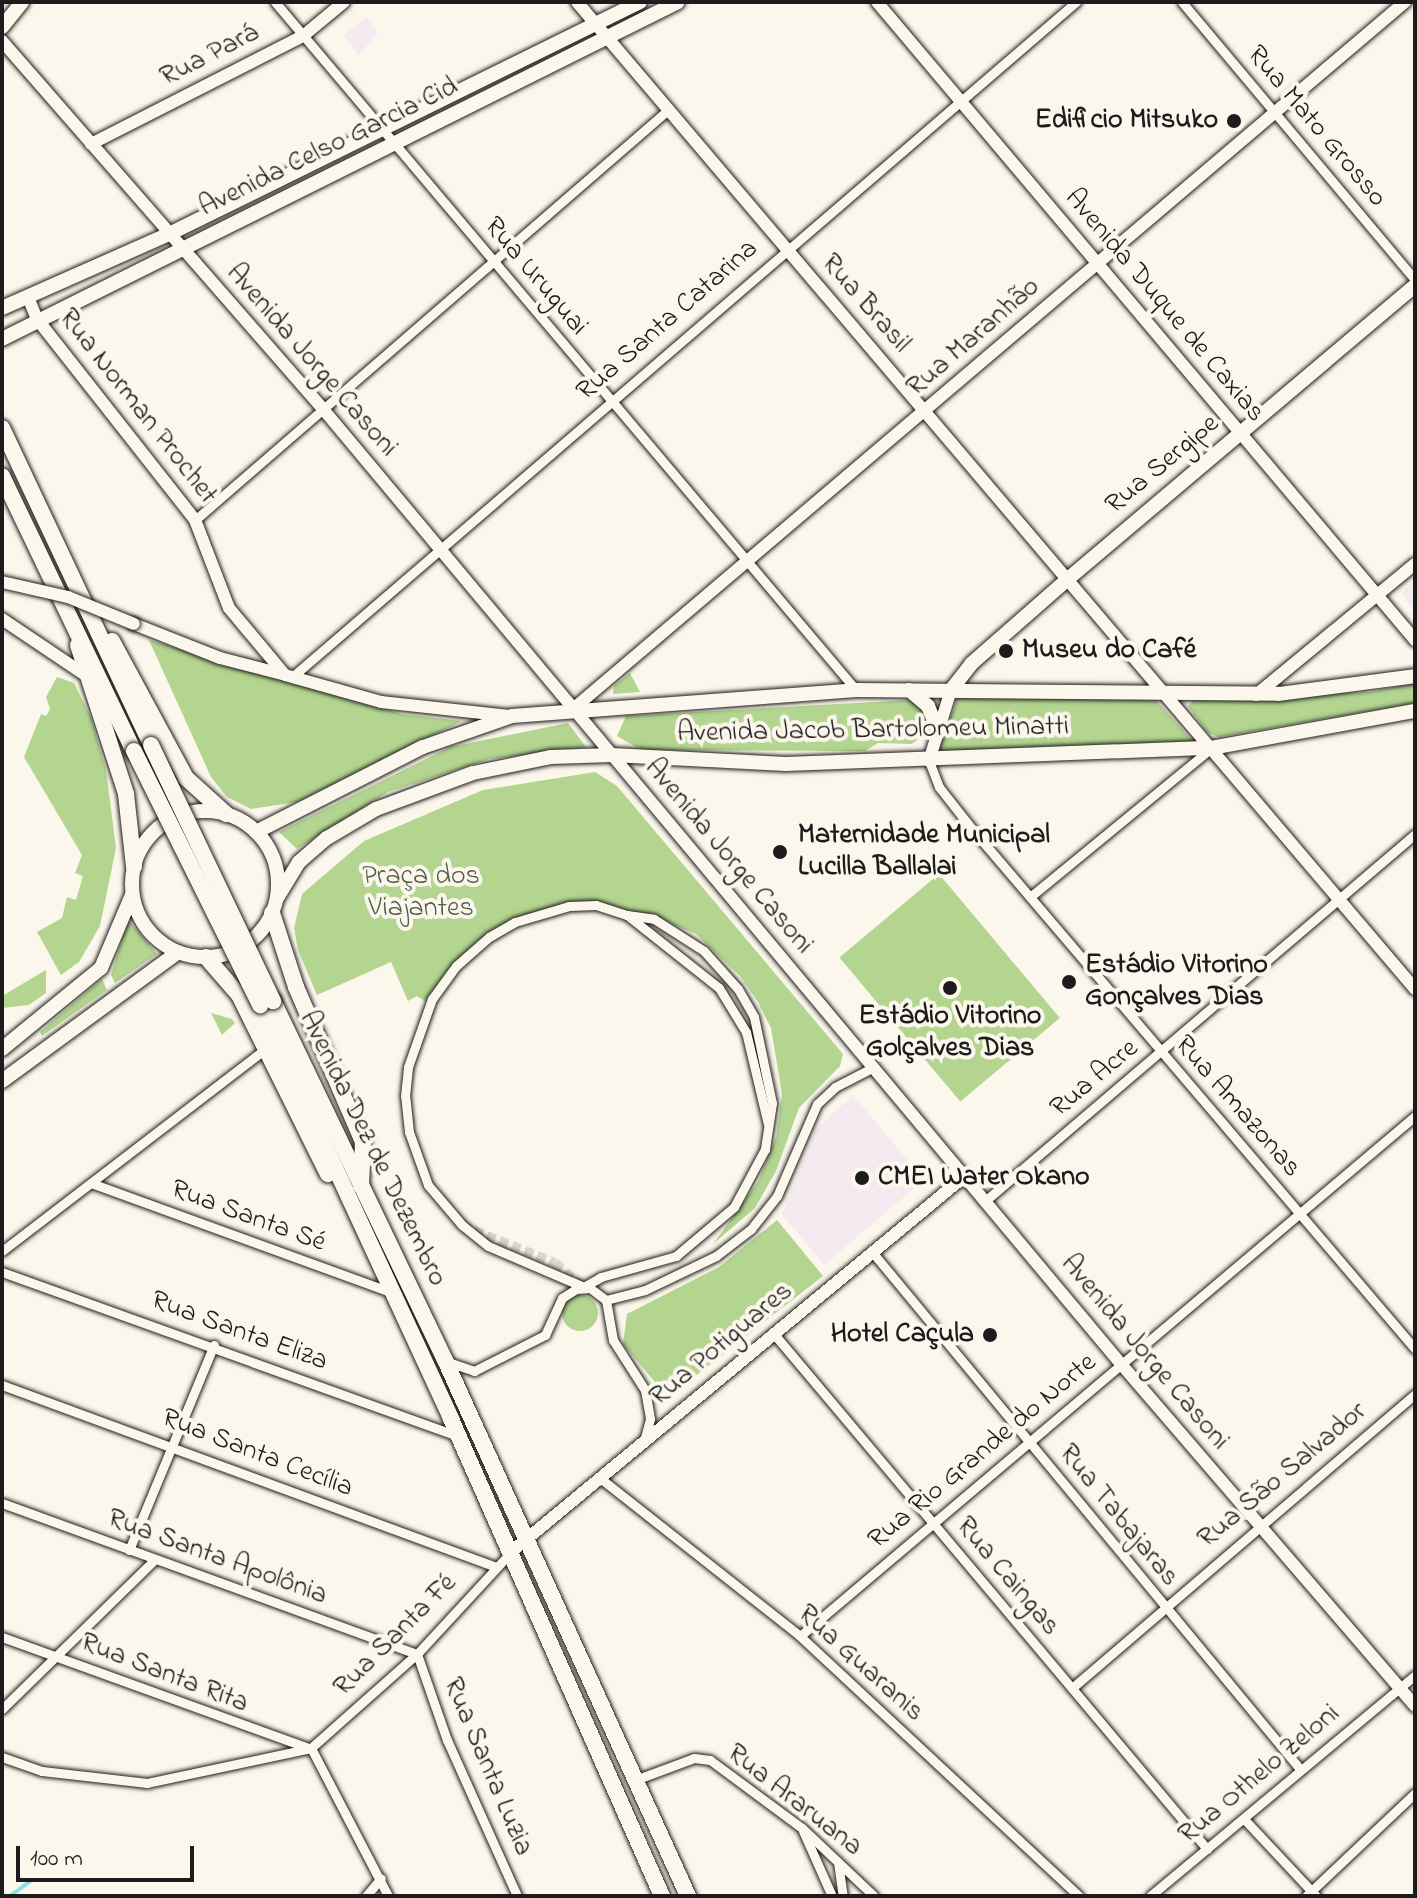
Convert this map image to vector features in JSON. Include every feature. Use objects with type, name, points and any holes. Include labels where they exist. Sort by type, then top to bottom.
[{"type":"highway","name":"Avenida Dez de Dezembro","points":[[2,428],[151,745],[266,1003],[344,1192],[460,1437],[662,1896]]},
{"type":"highway","name":"Avenida Dez de Dezembro","points":[[2,476],[134,751],[361,1186],[445,1360],[688,1896]]},
{"type":"highway","points":[[85,606],[138,684],[186,778],[226,814]]},
{"type":"highway","points":[[75,624],[84,674],[126,794],[134,867]]},
{"type":"highway","points":[[274,905],[301,999],[363,1142],[361,1186]]},
{"type":"highway","points":[[206,957],[239,995],[317,1158],[344,1192]]},
{"type":"main road","points":[[2,27],[22,2]]},
{"type":"main road","name":"Avenida Celso Garcia Cid","points":[[2,308],[169,234],[640,2]]},
{"type":"main road","name":"Avenida Celso Garcia Cid","points":[[5,338],[37,319],[678,2]]},
{"type":"main road","points":[[477,82],[485,99]]},
{"type":"main road","points":[[330,156],[338,172]]},
{"type":"main road","points":[[292,174],[296,193]]},
{"type":"main road","name":"Rua Sergipe","points":[[951,690],[971,664],[1069,578],[1415,286]]},
{"type":"main road","name":"Avenida Jacob Bartolomeu Minatti","points":[[256,832],[423,747],[512,716],[856,690],[1256,695],[1415,676]]},
{"type":"main road","points":[[909,690],[928,706],[937,728]]},
{"type":"main road","name":"Avenida Jacob Bartolomeu Minatti","points":[[274,905],[299,862],[327,838],[376,809],[473,773],[551,757],[612,755],[690,763],[929,761],[1211,748],[1415,711]]},
{"type":"main road","points":[[2,1049],[101,968],[133,895],[134,867],[161,826],[192,812],[226,814],[256,832],[275,862],[274,905],[245,944],[206,957],[178,952],[152,935],[133,895]]},
{"type":"main road","points":[[2,1081],[178,952]]},
{"type":"street","name":"Rua Uruguai","points":[[275,2],[856,690]]},
{"type":"street","name":"Rua Pará","points":[[91,144],[303,36],[344,2]]},
{"type":"street","name":"Rua Brasil","points":[[577,2],[1415,989]]},
{"type":"street","name":"Avenida Duque de Caxias","points":[[877,2],[1415,640]]},
{"type":"street","name":"Rua Santa Catarina","points":[[289,676],[1076,2]]},
{"type":"street","name":"Rua Mato Grosso","points":[[1182,2],[1415,280]]},
{"type":"street","name":"Rua Maranhão","points":[[573,709],[1405,2]]},
{"type":"street","name":"Avenida Jorge Casoni","points":[[2,41],[323,409],[1121,1364],[1415,1706]]},
{"type":"street","points":[[195,520],[668,110]]},
{"type":"street","name":"Rua Norman Prochet","points":[[28,297],[37,319],[195,520],[229,608],[289,676]]},
{"type":"street","points":[[1256,695],[1415,564]]},
{"type":"street","points":[[2,582],[68,597],[220,658],[381,702],[512,716]]},
{"type":"street","points":[[2,619],[84,674]]},
{"type":"street","points":[[929,761],[951,690]]},
{"type":"street","points":[[1030,897],[1211,748]]},
{"type":"street","name":"Rua Amazonas","points":[[929,761],[948,799],[1159,1054],[1415,1349]]},
{"type":"street","name":"Rua Acre","points":[[985,1201],[1415,834]]},
{"type":"street","points":[[445,1360],[474,1371],[545,1335],[562,1298],[584,1287],[601,1277],[661,1262],[713,1228],[751,1179],[765,1149],[772,1103],[765,1054],[738,989],[713,959],[676,932],[647,916],[627,915],[596,905],[569,906],[515,922],[489,937],[456,966],[432,999],[406,1082],[417,1162],[447,1209],[500,1253],[584,1287],[606,1300],[645,1290],[716,1256],[751,1229],[781,1187],[817,1104],[835,1087],[872,1068]]},
{"type":"street","points":[[627,915],[691,961],[730,1003],[750,1043],[768,1124]]},
{"type":"street","points":[[2,1251],[265,1049]]},
{"type":"street","name":"Rua Rio Grande do Norte","points":[[800,1636],[1415,1116]]},
{"type":"street","name":"Rua Potiguares","points":[[511,1552],[965,1176]]},
{"type":"street","name":"Rua Santa Sé","points":[[91,1183],[390,1292]]},
{"type":"street","name":"Rua Tabajaras","points":[[873,1253],[1300,1769]]},
{"type":"street","name":"Rua Santa Eliza","points":[[2,1272],[214,1345],[460,1437]]},
{"type":"street","points":[[606,1300],[613,1340],[647,1399],[650,1419],[644,1441]]},
{"type":"street","name":"Rua Caingas","points":[[774,1334],[1207,1849]]},
{"type":"street","points":[[129,1550],[169,1443],[214,1345]]},
{"type":"street","name":"Rua Santa Cecília","points":[[2,1385],[169,1443],[496,1567]]},
{"type":"street","name":"Rua São Salvador","points":[[1072,1688],[1258,1525],[1415,1394]]},
{"type":"street","name":"Rua Guaranis","points":[[600,1478],[800,1636],[1079,1896]]},
{"type":"street","name":"Rua Santa Apolônia","points":[[2,1503],[417,1654]]},
{"type":"street","name":"Rua Santa Fé","points":[[311,1748],[417,1654],[511,1552]]},
{"type":"street","points":[[2,1709],[155,1559]]},
{"type":"street","name":"Rua Santa Rita","points":[[2,1637],[266,1736],[311,1748]]},
{"type":"street","name":"Rua Santa Luzia","points":[[417,1654],[447,1740],[517,1896]]},
{"type":"street","name":"Rua Othelo Zeloni","points":[[1150,1896],[1415,1675]]},
{"type":"street","points":[[2,1757],[42,1771],[147,1783],[311,1748],[388,1896]]},
{"type":"street","name":"Rua Araruana","points":[[635,1780],[694,1758],[710,1760],[802,1828],[874,1896]]},
{"type":"street","points":[[1244,1819],[1311,1894],[1415,1793]]},
{"type":"street","points":[[802,1828],[832,1896]]},
{"type":"street","points":[[838,1862],[843,1896]]},
{"type":"street","points":[[366,1896],[381,1878]]},
{"type":"shaded area","points":[[366,17],[378,33],[359,55],[343,36]]},
{"type":"shaded area","points":[[1415,579],[1415,612],[1402,593]]},
{"type":"shaded area","name":"CMEI Water Okano","points":[[853,1095],[924,1180],[824,1265],[782,1214],[815,1130]]},
{"type":"green space","points":[[149,640],[402,714],[462,721],[297,802],[251,809],[227,797],[211,777]]},
{"type":"green space","points":[[630,673],[640,692],[613,694],[614,686]]},
{"type":"green space","points":[[57,677],[74,683],[91,718],[106,770],[116,848],[100,926],[79,962],[61,975],[37,932],[62,918],[67,897],[76,900],[83,876],[75,873],[82,855],[24,757],[41,714],[46,716],[50,709],[46,697]]},
{"type":"green space","points":[[1415,683],[1415,703],[1218,737],[1207,732],[1188,706],[1194,700],[1370,692]]},
{"type":"green space","points":[[958,697],[1156,700],[1193,742],[937,753]]},
{"type":"green space","points":[[910,700],[919,704],[925,716],[921,737],[912,744],[878,743],[865,751],[641,750],[617,736],[626,716]]},
{"type":"green space","points":[[568,723],[586,747],[489,759],[388,792],[297,849],[279,832],[450,747]]},
{"type":"green space","name":"Praça dos Viajantes","points":[[595,772],[617,786],[843,1054],[840,1066],[799,1108],[776,1171],[755,1208],[713,1244],[758,1182],[776,1137],[782,1094],[771,1028],[758,1002],[740,976],[696,934],[648,914],[577,902],[485,936],[449,968],[425,1001],[417,996],[408,1001],[391,962],[317,995],[298,950],[294,928],[302,894],[364,841],[483,790]]},
{"type":"green space","name":"Estádio Vitorino Golçalves Dias","points":[[939,874],[1060,1018],[960,1102],[839,958]]},
{"type":"green space","points":[[128,920],[157,954],[115,983],[111,975]]},
{"type":"green space","points":[[46,970],[46,993],[29,1005],[2,1008],[2,996]]},
{"type":"green space","points":[[102,979],[107,990],[42,1036],[40,1032]]},
{"type":"green space","points":[[211,1013],[232,1019],[235,1023],[222,1035]]},
{"type":"green space","points":[[777,1220],[823,1276],[676,1391],[659,1387],[623,1344],[627,1314],[719,1267]]},
{"type":"green space","points":[[580,1295],[592,1301],[598,1313],[592,1325],[580,1331],[568,1325],[562,1313],[568,1301]]},
{"type":"waterway","points":[[10,1896],[29,1882]]},
{"type":"tunnel","points":[[462,1225],[555,1262],[584,1287]]},
{"type":"place","name":"Edificio Mitsuko","points":[[1234,121]]},
{"type":"place","name":"Museu do Café","points":[[1006,651]]},
{"type":"place","name":"Maternidade Municipal Lucilla Ballalai","points":[[780,852]]},
{"type":"place","name":"Estádio Vitorino Gonçalves Dias","points":[[1069,982]]},
{"type":"place","name":"Estádio Vitorino Golçalves Dias","points":[[950,988]]},
{"type":"place","name":"CMEI Water Okano","points":[[862,1178]]},
{"type":"place","name":"Hotel Caçula","points":[[990,1335]]}]
